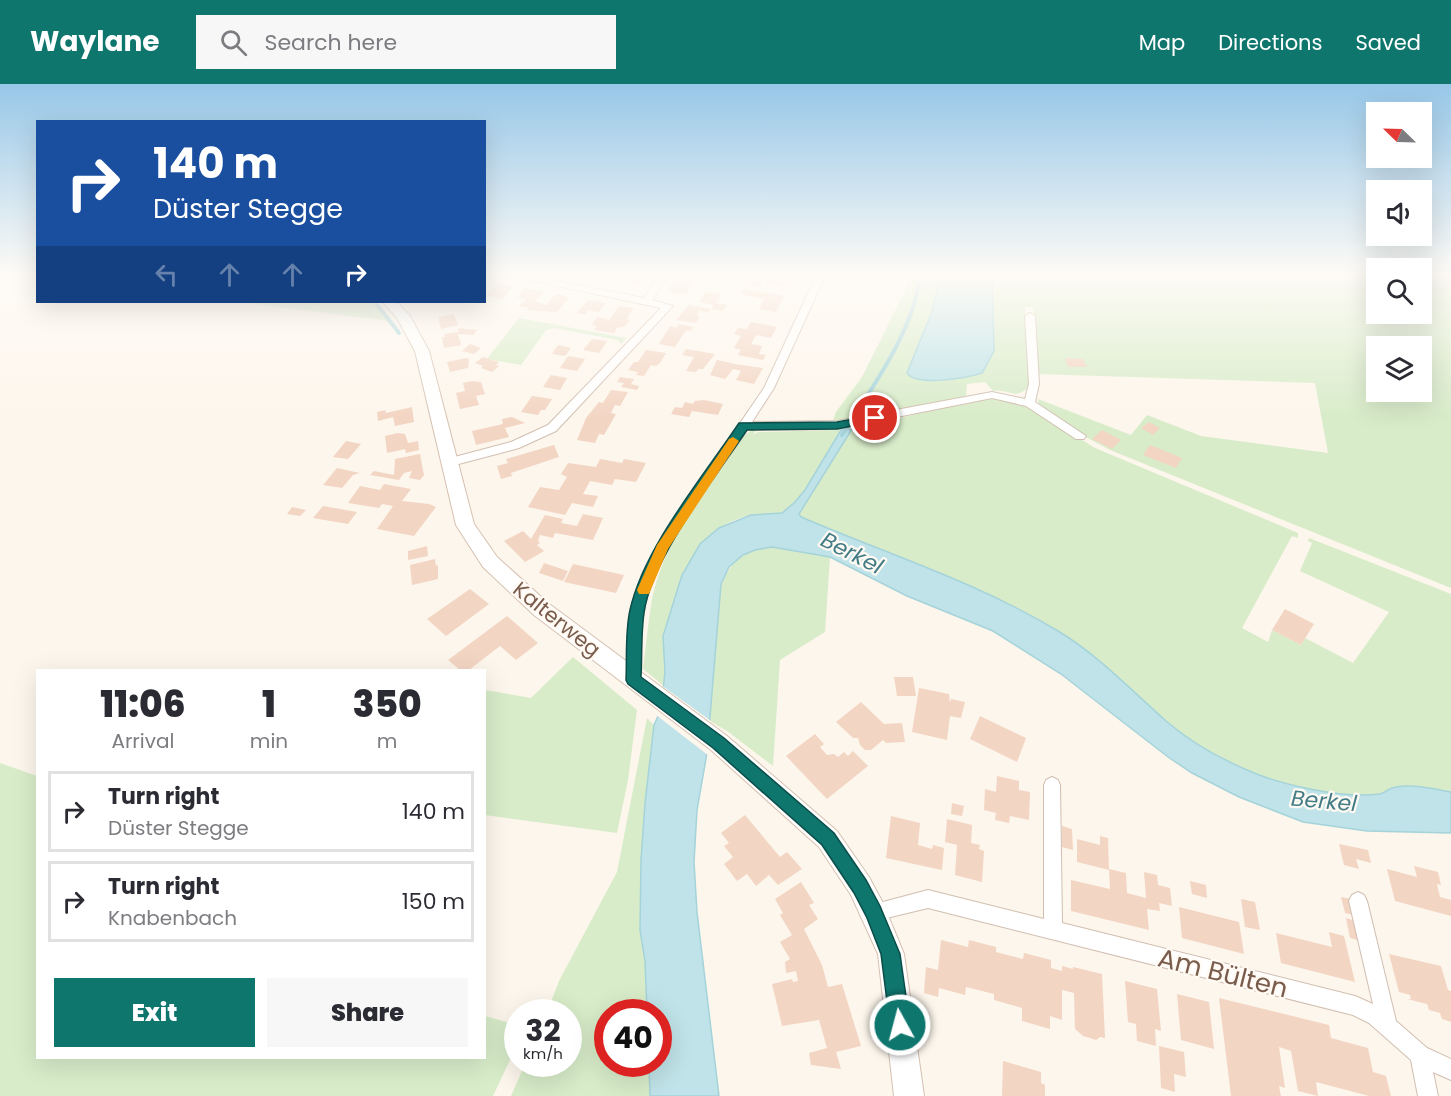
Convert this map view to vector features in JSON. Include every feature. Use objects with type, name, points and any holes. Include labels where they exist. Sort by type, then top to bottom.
[{"type":"street","name":"Kalterweg","points":[[407,323],[422,351],[465,525],[474,542],[490,562],[541,609],[719,743],[828,839],[860,886],[874,912],[891,954],[909,1096]]},
{"type":"street","points":[[451,462],[498,452],[531,440],[552,428],[652,323]]},
{"type":"street","points":[[634,680],[637,611],[650,572],[667,541],[770,388],[799,323]]},
{"type":"street","points":[[1029,403],[1034,384],[1030,323]]},
{"type":"street","points":[[743,426],[837,425],[992,395],[1029,403],[1080,436]]},
{"type":"street","points":[[1052,785],[1053,930]]},
{"type":"street","name":"Am Bülten","points":[[874,912],[928,899],[1355,1006],[1376,1016],[1420,1055],[1451,1070]]},
{"type":"street","points":[[1358,901],[1388,1027]]},
{"type":"street","points":[[1420,1055],[1428,1096]]},
{"type":"green space","points":[[515,323],[547,323],[626,338],[621,344],[618,340],[554,328],[546,330],[521,365],[487,359]]},
{"type":"green space","points":[[889,323],[927,323],[917,348],[972,376],[982,373],[994,351],[993,323],[1026,323],[1029,387],[1024,391],[1015,394],[993,391],[985,382],[967,384],[966,397],[862,419],[833,420],[836,412],[862,377]]},
{"type":"green space","points":[[1034,323],[1451,323],[1451,588],[1110,450],[1039,407],[1038,399],[1131,435],[1147,415],[1201,436],[1328,453],[1315,383],[1037,374]]},
{"type":"green space","points":[[996,398],[1028,406],[1095,448],[1298,533],[1298,538],[1292,536],[1242,628],[1268,642],[1272,630],[1301,645],[1305,638],[1353,663],[1389,612],[1300,571],[1312,543],[1308,541],[1309,538],[1451,594],[1451,792],[1406,786],[1392,788],[1380,794],[1331,793],[1261,776],[1215,754],[1184,735],[1101,662],[1058,631],[964,583],[801,517],[799,514],[852,429],[982,399]]},
{"type":"green space","points":[[757,429],[753,435],[758,432],[841,430],[808,488],[791,507],[779,514],[754,515],[726,524],[703,543],[691,559],[665,672],[664,686],[643,669],[652,599],[663,564],[679,531],[736,445],[745,435]]},
{"type":"green space","points":[[772,547],[830,557],[825,632],[780,660],[773,766],[727,731],[708,720],[721,584],[730,568],[740,558],[754,551]]},
{"type":"green space","points":[[573,657],[637,710],[628,780],[617,833],[486,815],[486,690],[531,698]]},
{"type":"green space","points":[[647,718],[654,725],[641,860],[640,930],[645,961],[646,999],[594,999],[594,1077],[649,1077],[650,1096],[511,1096],[519,1077],[582,1077],[582,999],[552,999],[559,981],[617,872]]},
{"type":"green space","points":[[0,763],[36,776],[36,1059],[486,1059],[486,1016],[504,1021],[504,1073],[493,1096],[0,1096]]},
{"type":"water","points":[[927,323],[993,323],[994,351],[982,373],[954,379],[921,380],[907,373]]},
{"type":"water","name":"Berkel","points":[[852,429],[799,514],[801,517],[964,583],[1058,631],[1101,662],[1184,735],[1215,754],[1261,776],[1294,786],[1331,793],[1380,794],[1392,788],[1406,786],[1451,792],[1451,833],[1367,831],[1303,822],[1239,797],[1192,773],[1168,757],[1061,674],[993,631],[907,596],[830,557],[772,547],[755,550],[743,555],[729,567],[721,584],[707,753],[697,810],[694,862],[697,912],[719,1096],[650,1096],[649,1077],[672,1077],[672,999],[646,999],[645,961],[640,930],[645,803],[654,725],[658,716],[660,717],[665,672],[663,636],[682,575],[700,544],[719,528],[751,515],[782,513],[805,490],[841,430]]},
{"type":"pier","points":[[661,685],[711,721],[709,756],[656,715]]},
{"type":"building","points":[[440,323],[458,325],[441,329]]},
{"type":"building","points":[[627,323],[617,328],[614,333],[594,330],[597,326],[592,325]]},
{"type":"building","points":[[750,323],[777,327],[771,338],[756,335],[751,344],[762,346],[759,354],[766,355],[763,360],[738,355],[741,350],[734,348],[741,336],[734,334],[738,328],[747,329]]},
{"type":"building","points":[[679,324],[694,327],[691,331],[686,330],[675,347],[659,344],[670,326],[677,328]]},
{"type":"building","points":[[458,328],[477,330],[473,335],[458,334],[461,345],[444,348],[442,337],[445,337],[444,334],[459,332]]},
{"type":"building","points":[[592,339],[607,341],[599,353],[583,350]]},
{"type":"building","points":[[470,344],[481,348],[474,354],[462,351]]},
{"type":"building","points":[[558,345],[571,348],[565,356],[552,354]]},
{"type":"building","points":[[686,349],[715,354],[703,369],[698,369],[696,372],[686,371],[694,357],[682,355]]},
{"type":"building","points":[[646,350],[666,353],[660,363],[656,366],[651,365],[644,376],[636,375],[638,372],[628,370],[634,362],[638,362]]},
{"type":"building","points":[[568,356],[585,359],[577,371],[560,368]]},
{"type":"building","points":[[483,357],[499,362],[496,365],[499,366],[492,372],[481,368],[483,366],[475,363]]},
{"type":"building","points":[[1065,358],[1083,359],[1087,367],[1068,367]]},
{"type":"building","points":[[469,359],[468,368],[450,372],[447,362]]},
{"type":"building","points":[[717,360],[763,368],[754,384],[736,380],[741,371],[733,369],[725,379],[710,375]]},
{"type":"building","points":[[551,375],[567,378],[560,390],[543,387]]},
{"type":"building","points":[[620,377],[634,379],[631,384],[639,386],[637,390],[621,387],[624,383],[617,382]]},
{"type":"building","points":[[481,382],[485,394],[476,396],[479,405],[460,409],[456,393],[465,391],[463,383]]},
{"type":"building","points":[[611,390],[628,392],[620,406],[615,405],[611,413],[616,414],[604,435],[599,434],[595,443],[577,440],[586,418],[599,402],[603,403]]},
{"type":"building","points":[[532,396],[552,399],[545,410],[541,410],[538,415],[521,412]]},
{"type":"building","points":[[704,400],[723,404],[718,415],[692,411],[689,417],[671,414],[675,407],[682,408],[685,402],[693,404],[695,401]]},
{"type":"building","points":[[412,407],[414,422],[395,426],[393,417],[378,421],[377,412],[385,410],[386,413]]},
{"type":"building","points":[[512,417],[525,423],[505,428],[509,437],[476,445],[472,431],[503,424],[502,419]]},
{"type":"building","points":[[1149,422],[1160,428],[1153,435],[1141,428]]},
{"type":"building","points":[[1102,430],[1121,440],[1112,449],[1092,439]]},
{"type":"building","points":[[405,434],[408,443],[418,441],[419,450],[406,453],[405,449],[387,453],[385,436]]},
{"type":"building","points":[[346,441],[361,444],[348,459],[333,457]]},
{"type":"building","points":[[554,445],[559,457],[511,473],[512,476],[501,479],[497,466],[508,463],[506,459]]},
{"type":"building","points":[[1150,445],[1182,458],[1176,468],[1143,455]]},
{"type":"building","points":[[420,454],[424,475],[420,480],[409,478],[412,471],[404,473],[399,480],[370,475],[374,471],[394,475],[395,459]]},
{"type":"building","points":[[600,459],[622,463],[624,459],[646,463],[636,482],[615,479],[612,485],[590,481],[583,494],[598,496],[593,507],[572,503],[565,515],[528,507],[540,487],[559,490],[567,477],[561,474],[568,463],[596,467]]},
{"type":"building","points":[[337,468],[360,473],[353,475],[342,488],[323,485]]},
{"type":"building","points":[[384,484],[411,489],[402,501],[436,507],[414,536],[377,529],[393,506],[382,504],[379,508],[348,503],[360,486],[380,490]]},
{"type":"building","points":[[323,506],[357,512],[348,524],[313,518]]},
{"type":"building","points":[[292,507],[306,510],[300,516],[287,514]]},
{"type":"building","points":[[583,514],[603,518],[593,540],[555,533],[553,538],[540,535],[538,541],[540,543],[537,545],[544,551],[525,562],[504,541],[523,531],[531,539],[545,515],[563,519],[561,523],[577,526]]},
{"type":"building","points":[[427,546],[428,556],[408,560],[408,551]]},
{"type":"building","points":[[435,559],[436,566],[438,565],[438,579],[412,585],[410,565]]},
{"type":"building","points":[[544,563],[568,571],[563,581],[539,573]]},
{"type":"building","points":[[573,564],[624,575],[616,593],[564,582]]},
{"type":"building","points":[[470,589],[489,604],[446,636],[427,619]]},
{"type":"building","points":[[1285,609],[1314,624],[1301,645],[1272,630]]},
{"type":"building","points":[[507,616],[538,643],[516,660],[500,646],[470,669],[459,669],[448,660]]},
{"type":"building","points":[[894,677],[913,677],[916,696],[897,696]]},
{"type":"building","points":[[919,688],[949,694],[950,703],[951,699],[965,702],[961,718],[950,716],[947,740],[912,732]]},
{"type":"building","points":[[861,702],[884,724],[902,723],[905,742],[886,743],[883,740],[871,750],[865,750],[858,738],[853,738],[836,722]]},
{"type":"building","points":[[980,716],[1026,738],[1017,762],[970,739]]},
{"type":"building","points":[[815,734],[824,744],[820,747],[827,755],[834,754],[838,757],[844,752],[848,756],[853,751],[868,766],[827,799],[786,756]]},
{"type":"building","points":[[997,776],[1019,781],[1019,790],[1030,792],[1029,820],[1010,816],[1009,823],[995,820],[996,813],[984,810],[985,789],[996,792]]},
{"type":"building","points":[[952,803],[964,806],[962,816],[951,814]]},
{"type":"building","points":[[745,815],[780,857],[787,852],[802,869],[778,885],[769,875],[756,886],[747,874],[737,881],[724,864],[733,857],[724,846],[729,843],[721,833]]},
{"type":"building","points":[[891,816],[920,823],[918,845],[932,849],[933,845],[944,848],[942,870],[886,858]]},
{"type":"building","points":[[947,819],[972,825],[971,843],[980,845],[979,849],[984,851],[982,882],[955,875],[957,845],[945,842]]},
{"type":"building","points":[[1062,826],[1072,829],[1073,850],[1062,847]]},
{"type":"building","points":[[1100,836],[1108,838],[1109,870],[1077,862],[1077,839],[1100,845]]},
{"type":"building","points":[[1339,844],[1368,850],[1371,863],[1356,859],[1359,869],[1344,865]]},
{"type":"building","points":[[1414,866],[1438,872],[1441,885],[1437,884],[1440,897],[1451,900],[1451,916],[1395,901],[1387,869],[1417,877]]},
{"type":"building","points":[[1109,869],[1126,873],[1127,893],[1146,898],[1144,872],[1157,875],[1158,885],[1170,888],[1172,906],[1159,903],[1160,911],[1147,909],[1149,930],[1071,911],[1071,880],[1110,889]]},
{"type":"building","points":[[1190,881],[1206,885],[1207,898],[1192,894]]},
{"type":"building","points":[[801,882],[814,903],[809,905],[818,919],[804,929],[822,965],[828,987],[842,984],[861,1046],[836,1052],[841,1069],[811,1065],[809,1053],[827,1048],[819,1020],[782,1026],[772,984],[792,979],[793,982],[798,981],[796,971],[786,973],[785,962],[790,959],[780,942],[792,935],[780,915],[783,913],[775,899]]},
{"type":"building","points":[[1341,897],[1351,899],[1355,915],[1345,913]]},
{"type":"building","points":[[1241,899],[1255,902],[1260,930],[1245,927]]},
{"type":"building","points":[[1179,907],[1239,922],[1244,954],[1182,938]]},
{"type":"building","points":[[1346,918],[1356,921],[1361,941],[1350,938]]},
{"type":"building","points":[[1329,932],[1344,936],[1355,982],[1281,963],[1276,933],[1332,947]]},
{"type":"building","points":[[941,940],[968,947],[969,940],[996,947],[996,952],[1023,959],[1024,953],[1051,960],[1051,968],[1062,971],[1062,966],[1102,974],[1105,1038],[1100,1037],[1096,1040],[1083,1036],[1075,1029],[1074,993],[1062,990],[1062,1020],[1050,1016],[1050,1029],[1022,1021],[1022,1008],[994,1000],[994,994],[966,987],[965,995],[939,988],[938,997],[924,993],[926,967],[938,970]]},
{"type":"building","points":[[1389,954],[1441,966],[1448,990],[1451,991],[1451,1022],[1442,1019],[1440,1013],[1429,1010],[1427,1004],[1407,999],[1411,999],[1410,995],[1399,992]]},
{"type":"building","points":[[1125,981],[1157,989],[1161,1031],[1155,1029],[1156,1046],[1137,1041],[1136,1024],[1128,1022]]},
{"type":"building","points":[[1177,994],[1209,1002],[1214,1049],[1181,1040]]},
{"type":"building","points":[[1219,998],[1329,1025],[1331,1038],[1368,1048],[1373,1072],[1386,1076],[1391,1096],[1369,1096],[1316,1082],[1318,1096],[1298,1091],[1291,1051],[1279,1047],[1285,1088],[1279,1086],[1281,1096],[1231,1096]]},
{"type":"building","points":[[1159,1046],[1184,1052],[1186,1077],[1174,1074],[1175,1092],[1161,1088]]},
{"type":"building","points":[[1003,1061],[1041,1072],[1041,1083],[1045,1085],[1045,1096],[1002,1096]]},
{"type":"waterway","points":[[391,323],[399,333]]},
{"type":"waterway","points":[[842,435],[890,359],[907,323]]},
{"type":"slow traffic","points":[[644,590],[662,548],[733,441]]},
{"type":"route","points":[[875,418],[837,425],[743,426],[676,526],[650,572],[637,611],[634,680],[719,743],[828,839],[860,886],[874,912],[891,954],[900,1025]]}]
